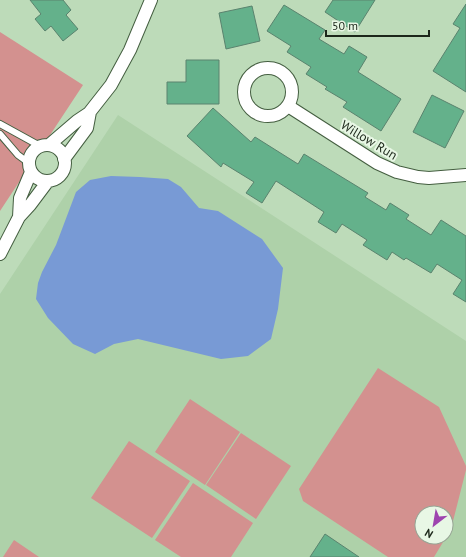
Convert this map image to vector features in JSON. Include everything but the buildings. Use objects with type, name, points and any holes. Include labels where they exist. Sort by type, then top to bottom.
[{"type":"street","points":[[45,145],[54,146],[59,150],[64,159],[64,169],[61,174],[53,180],[48,181],[38,179],[34,176],[30,168],[29,158],[32,152],[35,148],[45,145],[90,112],[115,78],[130,50],[152,0]]},
{"type":"street","points":[[269,68],[284,74],[290,81],[292,89],[291,101],[288,106],[280,114],[270,117],[261,116],[254,112],[248,106],[244,98],[246,83],[250,76],[260,69],[269,68]]},
{"type":"street","name":"Willow Run","points":[[288,106],[377,163],[397,172],[429,178],[466,174]]},
{"type":"street","points":[[64,159],[87,128],[90,112]]},
{"type":"street","points":[[19,217],[20,198],[30,168]]},
{"type":"street","points":[[0,254],[19,217],[48,181]]},
{"type":"lane","points":[[0,124],[45,145]]},
{"type":"lane","points":[[0,134],[30,168]]},
{"type":"shaded area","points":[[0,32],[83,85],[0,211]]},
{"type":"shaded area","points":[[118,115],[466,341],[466,557],[0,557],[0,294]]},
{"type":"shaded area","points":[[378,368],[439,407],[466,466],[454,517],[454,505],[414,505],[414,545],[441,545],[434,557],[388,557],[303,501],[299,489]]},
{"type":"shaded area","points":[[190,399],[240,432],[205,485],[155,452]]},
{"type":"shaded area","points":[[241,433],[291,466],[256,519],[206,485]]},
{"type":"shaded area","points":[[129,441],[190,481],[152,538],[91,498]]},
{"type":"shaded area","points":[[193,483],[253,523],[231,557],[181,557],[155,540]]},
{"type":"shaded area","points":[[14,540],[39,557],[3,557]]},
{"type":"water","points":[[111,176],[168,179],[181,187],[199,208],[218,211],[262,239],[283,268],[278,309],[271,339],[248,356],[221,359],[138,339],[114,344],[95,354],[73,344],[48,318],[36,299],[38,283],[56,245],[76,192],[90,180]]}]
